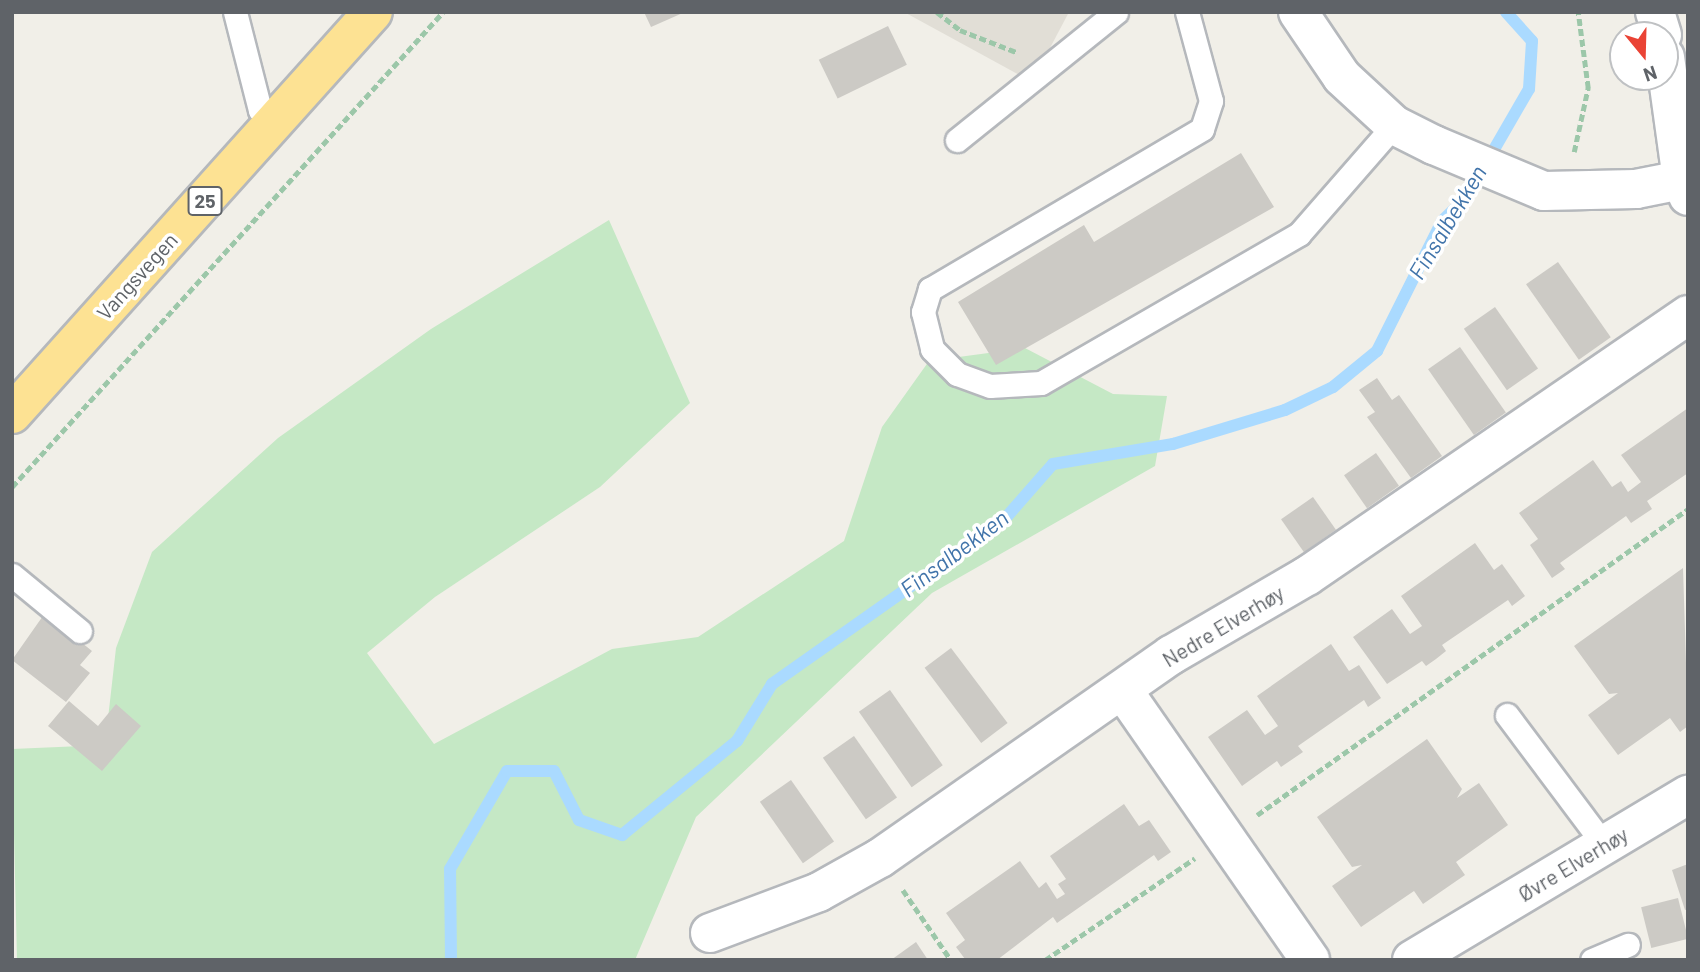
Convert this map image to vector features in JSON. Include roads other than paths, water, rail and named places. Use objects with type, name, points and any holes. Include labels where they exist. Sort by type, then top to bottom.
[{"type":"highway","name":"Vangsvegen","points":[[12,414],[373,12]]},
{"type":"street","points":[[1298,12],[1342,77],[1394,125],[1434,145],[1554,192],[1685,188],[1670,91]]},
{"type":"street","name":"Nedre Elverhøy","points":[[710,933],[819,892],[880,858],[1124,692],[1171,655],[1307,576],[1688,314]]},
{"type":"street","points":[[1124,692],[1222,839],[1310,960]]},
{"type":"street","name":"Øvre Elverhøy","points":[[1412,960],[1467,946],[1605,846],[1688,795]]},
{"type":"lane","points":[[235,12],[261,110],[272,126]]},
{"type":"lane","points":[[957,140],[1116,12]]},
{"type":"lane","points":[[1187,12],[1211,101],[1202,129],[930,289],[923,312],[932,349],[957,374],[990,386],[1053,377],[1300,234],[1394,125]]},
{"type":"lane","points":[[12,575],[80,631]]},
{"type":"lane","points":[[1507,715],[1605,846]]},
{"type":"lane","points":[[1591,960],[1628,946]]},
{"type":"waterway","name":"Finsalbekken","points":[[451,960],[450,869],[507,771],[554,771],[579,820],[622,835],[737,741],[772,684],[1002,522],[1053,464],[1173,444],[1285,410],[1333,387],[1377,351],[1442,221],[1466,198],[1529,89],[1532,41],[1506,12]]}]
